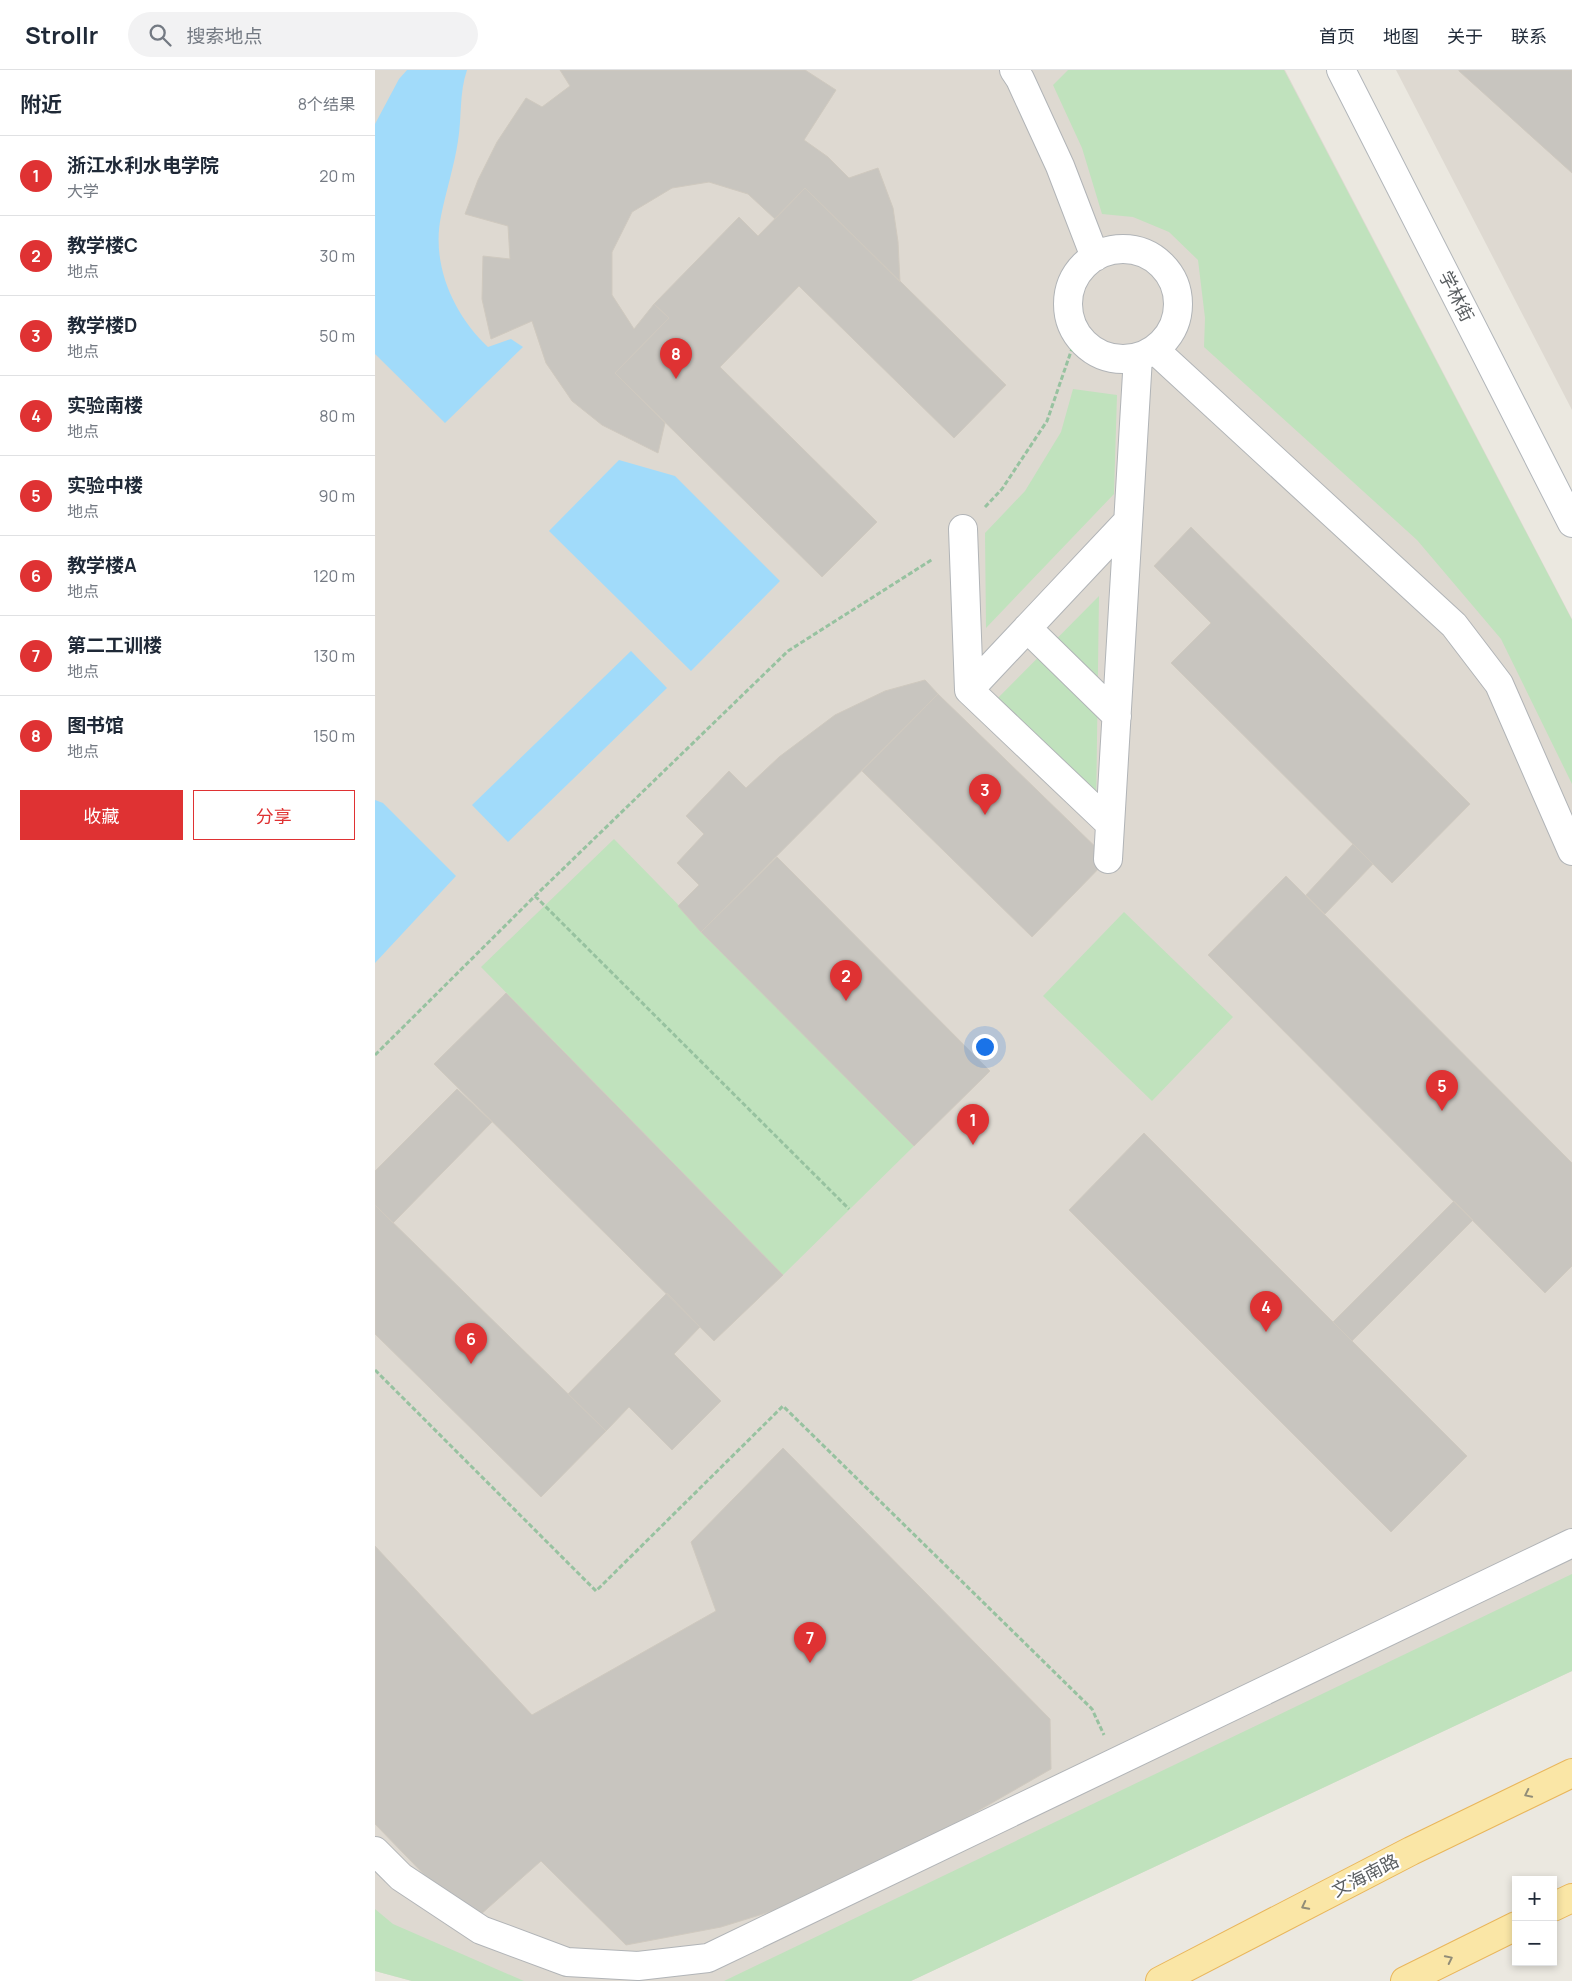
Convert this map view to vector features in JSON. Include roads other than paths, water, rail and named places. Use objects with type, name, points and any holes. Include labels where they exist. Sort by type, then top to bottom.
[{"type":"main road","name":"文海南路","points":[[1160,1981],[1411,1851],[1572,1773]]},
{"type":"main road","points":[[1557,1906],[1572,1898]]},
{"type":"main road","points":[[1405,1981],[1512,1928]]},
{"type":"street","points":[[1014,70],[1020,79],[1060,166],[1095,257]]},
{"type":"street","name":"学林街","points":[[1341,70],[1572,523]]},
{"type":"street","points":[[1131,250],[1149,256],[1163,267],[1174,283],[1178,301],[1176,319],[1168,336],[1146,354],[1121,360],[1104,356],[1089,347],[1077,334],[1070,318],[1069,300],[1072,284],[1081,269],[1095,257],[1111,251],[1131,250]]},
{"type":"street","points":[[1108,859],[1128,521],[1146,354]]},
{"type":"street","points":[[1146,354],[1454,625],[1499,684],[1572,851]]},
{"type":"street","points":[[969,690],[1128,521]]},
{"type":"street","points":[[963,529],[969,690],[1110,824]]},
{"type":"street","points":[[1027,628],[1117,716]]},
{"type":"street","points":[[375,1851],[401,1877],[481,1930],[567,1962],[638,1966],[708,1958],[1572,1543]]},
{"type":"water","points":[[407,70],[467,70],[464,79],[458,141],[441,216],[439,252],[442,270],[455,304],[464,319],[488,347],[511,339],[523,347],[445,423],[375,354],[375,124],[399,79]]},
{"type":"water","points":[[619,460],[675,476],[780,581],[691,671],[549,531]]},
{"type":"water","points":[[631,651],[667,688],[508,842],[472,805]]},
{"type":"water","points":[[375,800],[383,803],[456,876],[375,963]]},
{"type":"place","name":"图书馆","points":[[676,379]]},
{"type":"place","name":"教学楼D","points":[[985,815]]},
{"type":"place","name":"教学楼C","points":[[846,1001]]},
{"type":"place","name":"实验中楼","points":[[1442,1111]]},
{"type":"place","name":"浙江水利水电学院","points":[[973,1145]]},
{"type":"place","name":"实验南楼","points":[[1266,1332]]},
{"type":"place","name":"教学楼A","points":[[471,1364]]},
{"type":"place","name":"第二工训楼","points":[[810,1663]]}]
